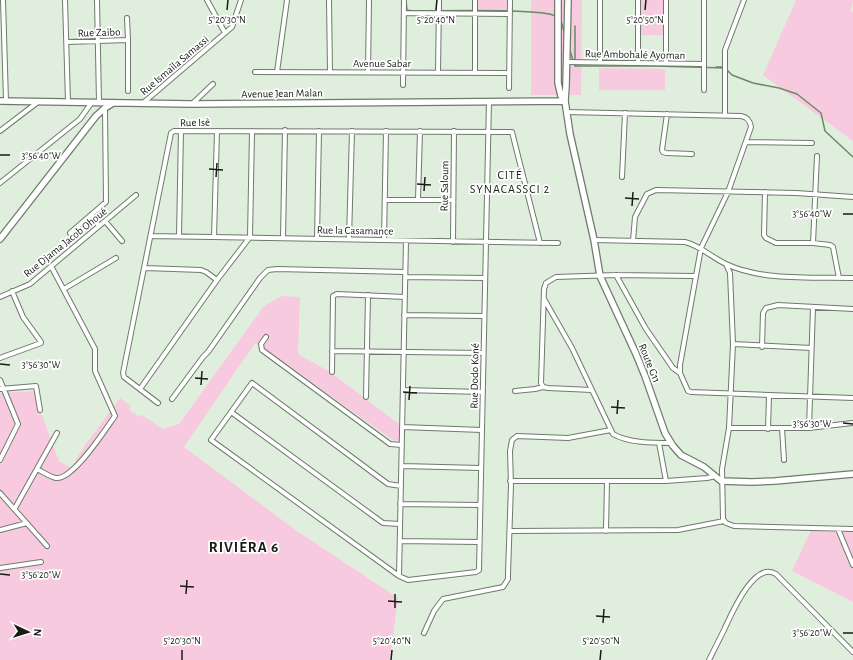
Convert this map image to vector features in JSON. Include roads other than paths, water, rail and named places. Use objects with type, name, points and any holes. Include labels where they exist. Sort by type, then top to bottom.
[{"type":"main road","points":[[558,0],[558,83],[561,96],[565,101]]},
{"type":"main road","points":[[565,101],[568,0]]},
{"type":"main road","name":"Avenue Jean Malan","points":[[3,101],[191,104],[565,101]]},
{"type":"main road","name":"Route G11","points":[[565,101],[600,276],[636,354],[665,433],[681,455],[704,467],[717,476],[721,481]]},
{"type":"main road","points":[[0,239],[96,116],[113,103]]},
{"type":"main road","points":[[721,481],[775,481],[853,474]]},
{"type":"street","points":[[3,0],[3,101]]},
{"type":"street","points":[[65,0],[68,102]]},
{"type":"street","points":[[97,0],[99,102]]},
{"type":"street","points":[[207,0],[225,33]]},
{"type":"street","name":"Rue Ismaïla Samassi","points":[[143,103],[232,27],[241,0]]},
{"type":"street","points":[[277,72],[287,0]]},
{"type":"street","points":[[329,0],[330,72]]},
{"type":"street","points":[[368,0],[368,72]]},
{"type":"street","points":[[403,85],[404,0]]},
{"type":"street","points":[[438,73],[439,0]]},
{"type":"street","points":[[475,0],[475,73]]},
{"type":"street","points":[[509,88],[510,0]]},
{"type":"street","points":[[600,0],[600,62]]},
{"type":"street","points":[[638,0],[638,63]]},
{"type":"street","points":[[666,0],[666,63]]},
{"type":"street","points":[[704,0],[704,90]]},
{"type":"street","points":[[725,116],[725,50],[744,0]]},
{"type":"street","points":[[404,13],[510,14]]},
{"type":"street","points":[[127,18],[128,40]]},
{"type":"street","name":"Rue Zaïbo","points":[[67,42],[128,40],[128,91]]},
{"type":"street","name":"Rue Ambohalé Ayoman","points":[[567,62],[704,64]]},
{"type":"street","name":"Avenue Sabar","points":[[255,72],[509,73]]},
{"type":"street","points":[[191,104],[213,84]]},
{"type":"street","points":[[0,131],[38,101]]},
{"type":"street","name":"Rue Dodo Koné","points":[[399,576],[408,580],[476,572],[479,570],[489,101]]},
{"type":"street","points":[[0,183],[80,120],[92,102]]},
{"type":"street","points":[[70,233],[106,202],[105,108]]},
{"type":"street","points":[[566,112],[746,117],[751,122],[751,127],[746,142],[728,192],[701,248],[680,365],[680,373],[689,392],[853,398]]},
{"type":"street","points":[[622,177],[625,113]]},
{"type":"street","points":[[667,114],[662,150],[663,152],[692,154]]},
{"type":"street","points":[[214,237],[217,130]]},
{"type":"street","points":[[283,238],[285,130]]},
{"type":"street","name":"Rue Isè","points":[[158,402],[124,377],[123,373],[171,133],[174,131],[285,130],[512,132],[540,243]]},
{"type":"street","points":[[179,236],[181,131]]},
{"type":"street","points":[[140,389],[217,280],[250,237],[252,131]]},
{"type":"street","points":[[317,238],[319,131]]},
{"type":"street","points":[[349,239],[352,131]]},
{"type":"street","points":[[384,240],[386,131]]},
{"type":"street","points":[[418,200],[420,131]]},
{"type":"street","name":"Rue Saloum","points":[[452,242],[454,131]]},
{"type":"street","points":[[746,142],[812,143]]},
{"type":"street","points":[[812,243],[817,156]]},
{"type":"street","points":[[634,241],[636,217],[647,194],[651,191],[765,192],[853,197]]},
{"type":"street","points":[[765,192],[764,235],[766,238],[776,243],[812,243],[833,246],[839,278]]},
{"type":"street","name":"Rue Djama Jacob Ohoué","points":[[0,297],[30,284],[136,195]]},
{"type":"street","points":[[385,200],[452,200]]},
{"type":"street","points":[[91,215],[99,226]]},
{"type":"street","points":[[105,221],[122,241]]},
{"type":"street","name":"Rue la Casamance","points":[[151,236],[558,243]]},
{"type":"street","points":[[594,240],[685,242],[701,248],[726,264],[764,275],[853,278]]},
{"type":"street","points":[[399,576],[406,241]]},
{"type":"street","points":[[64,288],[116,258]]},
{"type":"street","points":[[726,264],[730,273],[733,344],[729,428],[721,481],[722,516],[724,521],[728,525],[734,526],[853,529]]},
{"type":"street","points":[[37,469],[55,478],[70,473],[79,464],[115,416],[95,371],[95,349],[51,266]]},
{"type":"street","points":[[145,268],[201,270],[217,280]]},
{"type":"street","points":[[172,399],[203,356],[212,348],[260,278],[268,270],[277,268],[405,272]]},
{"type":"street","points":[[543,387],[541,383],[544,289],[546,283],[550,279],[556,277],[616,275],[695,276]]},
{"type":"street","points":[[616,275],[646,329],[673,368],[680,373]]},
{"type":"street","points":[[405,277],[485,278]]},
{"type":"street","points":[[0,358],[42,342],[23,317],[12,291]]},
{"type":"street","points":[[332,372],[333,296],[337,294],[405,296]]},
{"type":"street","points":[[366,397],[368,295]]},
{"type":"street","points":[[544,299],[572,348],[611,430],[617,436],[641,442],[671,443]]},
{"type":"street","points":[[762,347],[763,313],[766,308],[778,305],[853,308]]},
{"type":"street","points":[[808,428],[813,307]]},
{"type":"street","points":[[404,315],[484,316]]},
{"type":"street","points":[[266,337],[261,344],[262,350],[390,444],[402,445]]},
{"type":"street","points":[[733,344],[762,347],[811,348]]},
{"type":"street","points":[[332,351],[484,353]]},
{"type":"street","points":[[0,380],[2,389],[18,424],[0,460]]},
{"type":"street","points":[[399,576],[210,440],[252,383],[388,484],[401,486]]},
{"type":"street","points":[[2,389],[36,386],[40,410]]},
{"type":"street","points":[[515,391],[543,387],[592,390]]},
{"type":"street","points":[[403,390],[483,392]]},
{"type":"street","points":[[768,428],[769,396]]},
{"type":"street","points":[[231,412],[383,522],[400,524]]},
{"type":"street","points":[[729,428],[808,428],[852,423]]},
{"type":"street","points":[[402,427],[482,430]]},
{"type":"street","points":[[782,428],[784,460]]},
{"type":"street","points":[[424,633],[434,611],[443,599],[503,587],[508,580],[510,531],[510,451],[512,440],[517,436],[572,438],[611,430]]},
{"type":"street","points":[[15,508],[57,433]]},
{"type":"street","points":[[659,443],[666,481]]},
{"type":"street","points":[[402,466],[481,468]]},
{"type":"street","points":[[510,481],[666,481],[717,476]]},
{"type":"street","points":[[606,531],[607,481]]},
{"type":"street","points":[[0,492],[46,546]]},
{"type":"street","points":[[400,504],[480,505]]},
{"type":"street","points":[[510,531],[678,530],[724,521]]},
{"type":"street","points":[[0,530],[27,523]]},
{"type":"street","points":[[838,529],[853,565]]},
{"type":"street","points":[[400,541],[480,542]]},
{"type":"street","points":[[0,568],[42,562]]},
{"type":"street","points":[[708,660],[747,587],[754,579],[762,574],[770,572],[778,576],[853,652]]},
{"type":"waterway","points":[[406,0],[407,10],[413,11],[511,11],[547,13],[555,16]]},
{"type":"waterway","points":[[561,21],[565,35]]},
{"type":"waterway","points":[[575,26],[575,59]]},
{"type":"waterway","points":[[569,48],[575,66],[725,68],[732,75],[753,83],[779,88],[797,94],[821,113],[825,131],[853,157]]},
{"type":"waterway","points":[[716,67],[723,67]]},
{"type":"district","name":"CITÉ SYNACASSCI 2","points":[[510,182]]},
{"type":"district","name":"RIVIÉRA 6","points":[[244,547]]}]
